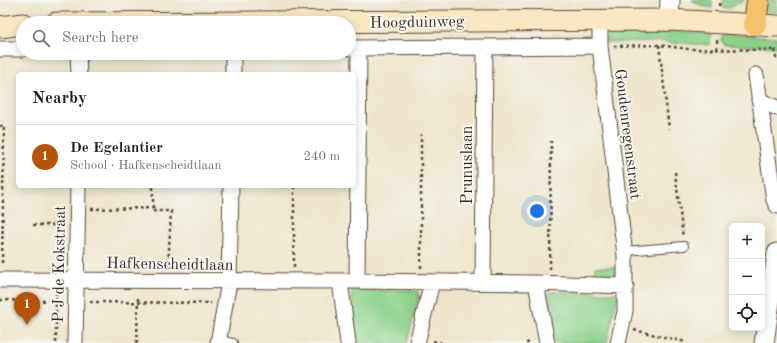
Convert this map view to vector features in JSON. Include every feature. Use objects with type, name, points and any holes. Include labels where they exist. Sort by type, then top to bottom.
[{"type":"main road","points":[[756,24],[758,0]]},
{"type":"main road","name":"Hoogduinweg","points":[[356,22],[600,21],[670,10],[777,26]]},
{"type":"main road","points":[[0,21],[16,23]]},
{"type":"main road","points":[[0,27],[16,25]]},
{"type":"street","name":"Goudenregenstraat","points":[[600,21],[600,46],[625,252],[626,286]]},
{"type":"street","name":"Hoogduinweg","points":[[356,48],[600,46]]},
{"type":"street","name":"Prunuslaan","points":[[483,282],[485,48]]},
{"type":"street","points":[[0,49],[16,49]]},
{"type":"street","points":[[78,60],[79,72]]},
{"type":"street","points":[[233,60],[233,72]]},
{"type":"street","points":[[354,60],[354,72]]},
{"type":"street","points":[[756,75],[774,200],[777,206]]},
{"type":"street","points":[[759,100],[777,108]]},
{"type":"street","name":"P J de Kokstraat","points":[[75,343],[76,209],[78,188]]},
{"type":"street","points":[[223,342],[225,303],[229,282],[231,188]]},
{"type":"street","points":[[356,188],[357,281]]},
{"type":"street","points":[[764,343],[777,253]]},
{"type":"street","name":"Hafkenscheidtlaan","points":[[1,280],[483,282],[626,286]]},
{"type":"street","points":[[340,281],[348,343]]},
{"type":"street","points":[[417,343],[427,282]]},
{"type":"street","points":[[543,283],[547,343]]},
{"type":"street","points":[[618,343],[626,311],[626,286]]},
{"type":"lane","points":[[625,252],[684,246]]},
{"type":"path","points":[[600,46],[659,45],[688,49],[776,50],[777,61]]},
{"type":"path","points":[[659,45],[669,129]]},
{"type":"path","points":[[0,126],[4,126],[1,280]]},
{"type":"path","points":[[421,134],[427,282]]},
{"type":"path","points":[[543,283],[551,141]]},
{"type":"path","points":[[675,172],[684,246]]},
{"type":"path","points":[[153,188],[152,211],[171,211],[168,281]]},
{"type":"path","points":[[294,188],[294,281]]},
{"type":"path","points":[[76,209],[153,208]]},
{"type":"path","points":[[33,225],[76,226]]},
{"type":"path","points":[[56,280],[56,343]]},
{"type":"path","points":[[137,343],[139,281]]},
{"type":"path","points":[[0,300],[225,303]]},
{"type":"path","points":[[622,328],[686,342]]},
{"type":"green space","points":[[692,0],[712,0],[712,8],[702,6]]},
{"type":"green space","points":[[723,0],[745,0],[732,7],[723,9]]},
{"type":"green space","points":[[767,0],[777,0],[777,12],[767,12]]},
{"type":"green space","points":[[647,28],[711,34],[710,45],[656,42],[606,43],[607,37],[612,31]]},
{"type":"green space","points":[[722,34],[777,38],[777,47],[725,45],[721,41]]},
{"type":"green space","points":[[595,267],[616,267],[616,276],[592,279]]},
{"type":"green space","points":[[352,290],[417,290],[419,295],[407,343],[357,343],[351,293]]},
{"type":"green space","points":[[549,292],[615,293],[618,295],[607,343],[555,343]]},
{"type":"place","name":"De Egelantier","points":[[27,325]]}]
